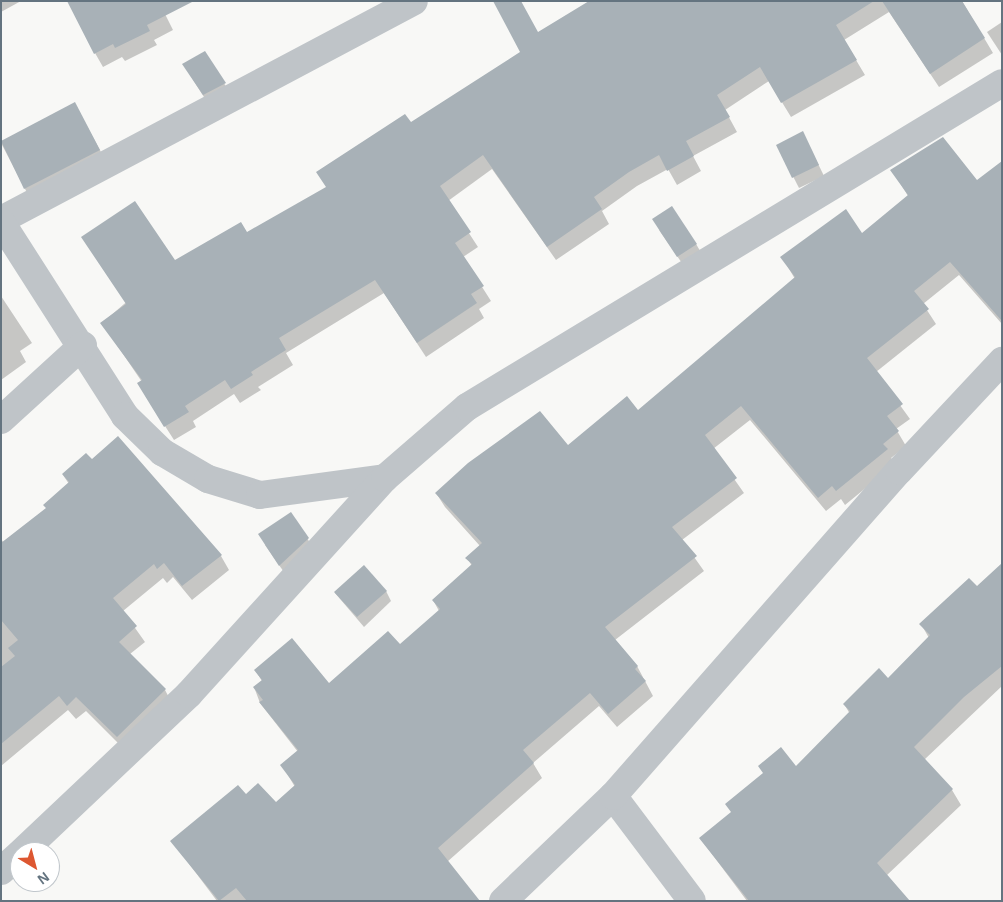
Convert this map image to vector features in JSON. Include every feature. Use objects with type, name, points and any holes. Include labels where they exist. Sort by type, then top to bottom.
[{"type":"street","points":[[385,478],[260,494],[208,480],[162,452],[125,416],[83,345],[1,221],[414,1]]},
{"type":"street","points":[[33,842],[189,694],[385,478],[467,407],[1002,83]]},
{"type":"street","points":[[1,420],[83,345]]},
{"type":"street","points":[[503,901],[612,796],[899,470],[1002,361]]},
{"type":"street","points":[[612,796],[692,901]]},
{"type":"building","points":[[67,1],[194,1],[147,25],[150,31],[115,48],[113,44],[94,54]]},
{"type":"building","points":[[493,1],[521,1],[538,32],[589,1],[874,1],[836,25],[857,60],[781,103],[760,67],[717,95],[730,117],[686,141],[694,156],[667,171],[659,155],[629,172],[594,197],[602,209],[547,247],[483,155],[440,186],[471,232],[455,243],[484,286],[471,294],[477,303],[417,343],[375,280],[279,338],[286,350],[251,372],[253,375],[231,389],[225,380],[185,406],[189,412],[164,427],[137,383],[142,380],[100,323],[126,304],[81,237],[135,201],[175,260],[241,222],[247,232],[326,187],[316,172],[405,114],[411,122],[520,52]]},
{"type":"building","points":[[882,1],[962,1],[985,38],[930,74]]},
{"type":"building","points":[[205,51],[226,83],[203,95],[182,64]]},
{"type":"building","points":[[75,102],[100,150],[24,189],[1,141]]},
{"type":"building","points":[[803,131],[819,165],[792,178],[776,145]]},
{"type":"building","points":[[943,137],[977,180],[1002,161],[1002,321],[950,262],[914,291],[929,309],[867,358],[903,404],[887,416],[899,431],[883,444],[888,449],[836,491],[832,486],[818,498],[741,406],[705,435],[737,478],[672,527],[697,556],[605,627],[638,666],[635,669],[646,681],[608,714],[590,693],[523,750],[534,763],[438,848],[480,901],[247,901],[236,888],[219,901],[170,841],[238,785],[246,794],[258,783],[276,802],[295,785],[280,765],[298,750],[259,702],[263,700],[253,687],[262,680],[254,670],[292,638],[329,683],[388,631],[400,644],[440,609],[432,600],[472,564],[465,558],[482,543],[435,493],[468,463],[540,411],[568,445],[627,396],[638,410],[795,277],[780,257],[846,209],[862,233],[908,195],[890,170]]},
{"type":"building","points":[[672,206],[697,244],[677,257],[652,219]]},
{"type":"building","points":[[118,436],[222,555],[182,586],[164,563],[157,569],[154,564],[113,598],[137,626],[119,642],[166,689],[117,737],[76,697],[67,706],[59,696],[1,744],[1,667],[15,656],[8,648],[18,640],[1,620],[1,543],[46,508],[43,505],[69,482],[62,474],[86,453],[92,459]]},
{"type":"building","points":[[291,512],[309,538],[279,566],[258,534]]},
{"type":"building","points":[[1002,563],[1002,666],[964,697],[914,747],[953,789],[877,863],[910,901],[749,901],[699,838],[731,812],[725,804],[763,773],[758,766],[781,747],[796,766],[850,711],[843,704],[879,668],[888,678],[930,635],[919,624],[969,578],[977,586]]},
{"type":"building","points":[[364,565],[387,591],[357,617],[334,592]]}]
